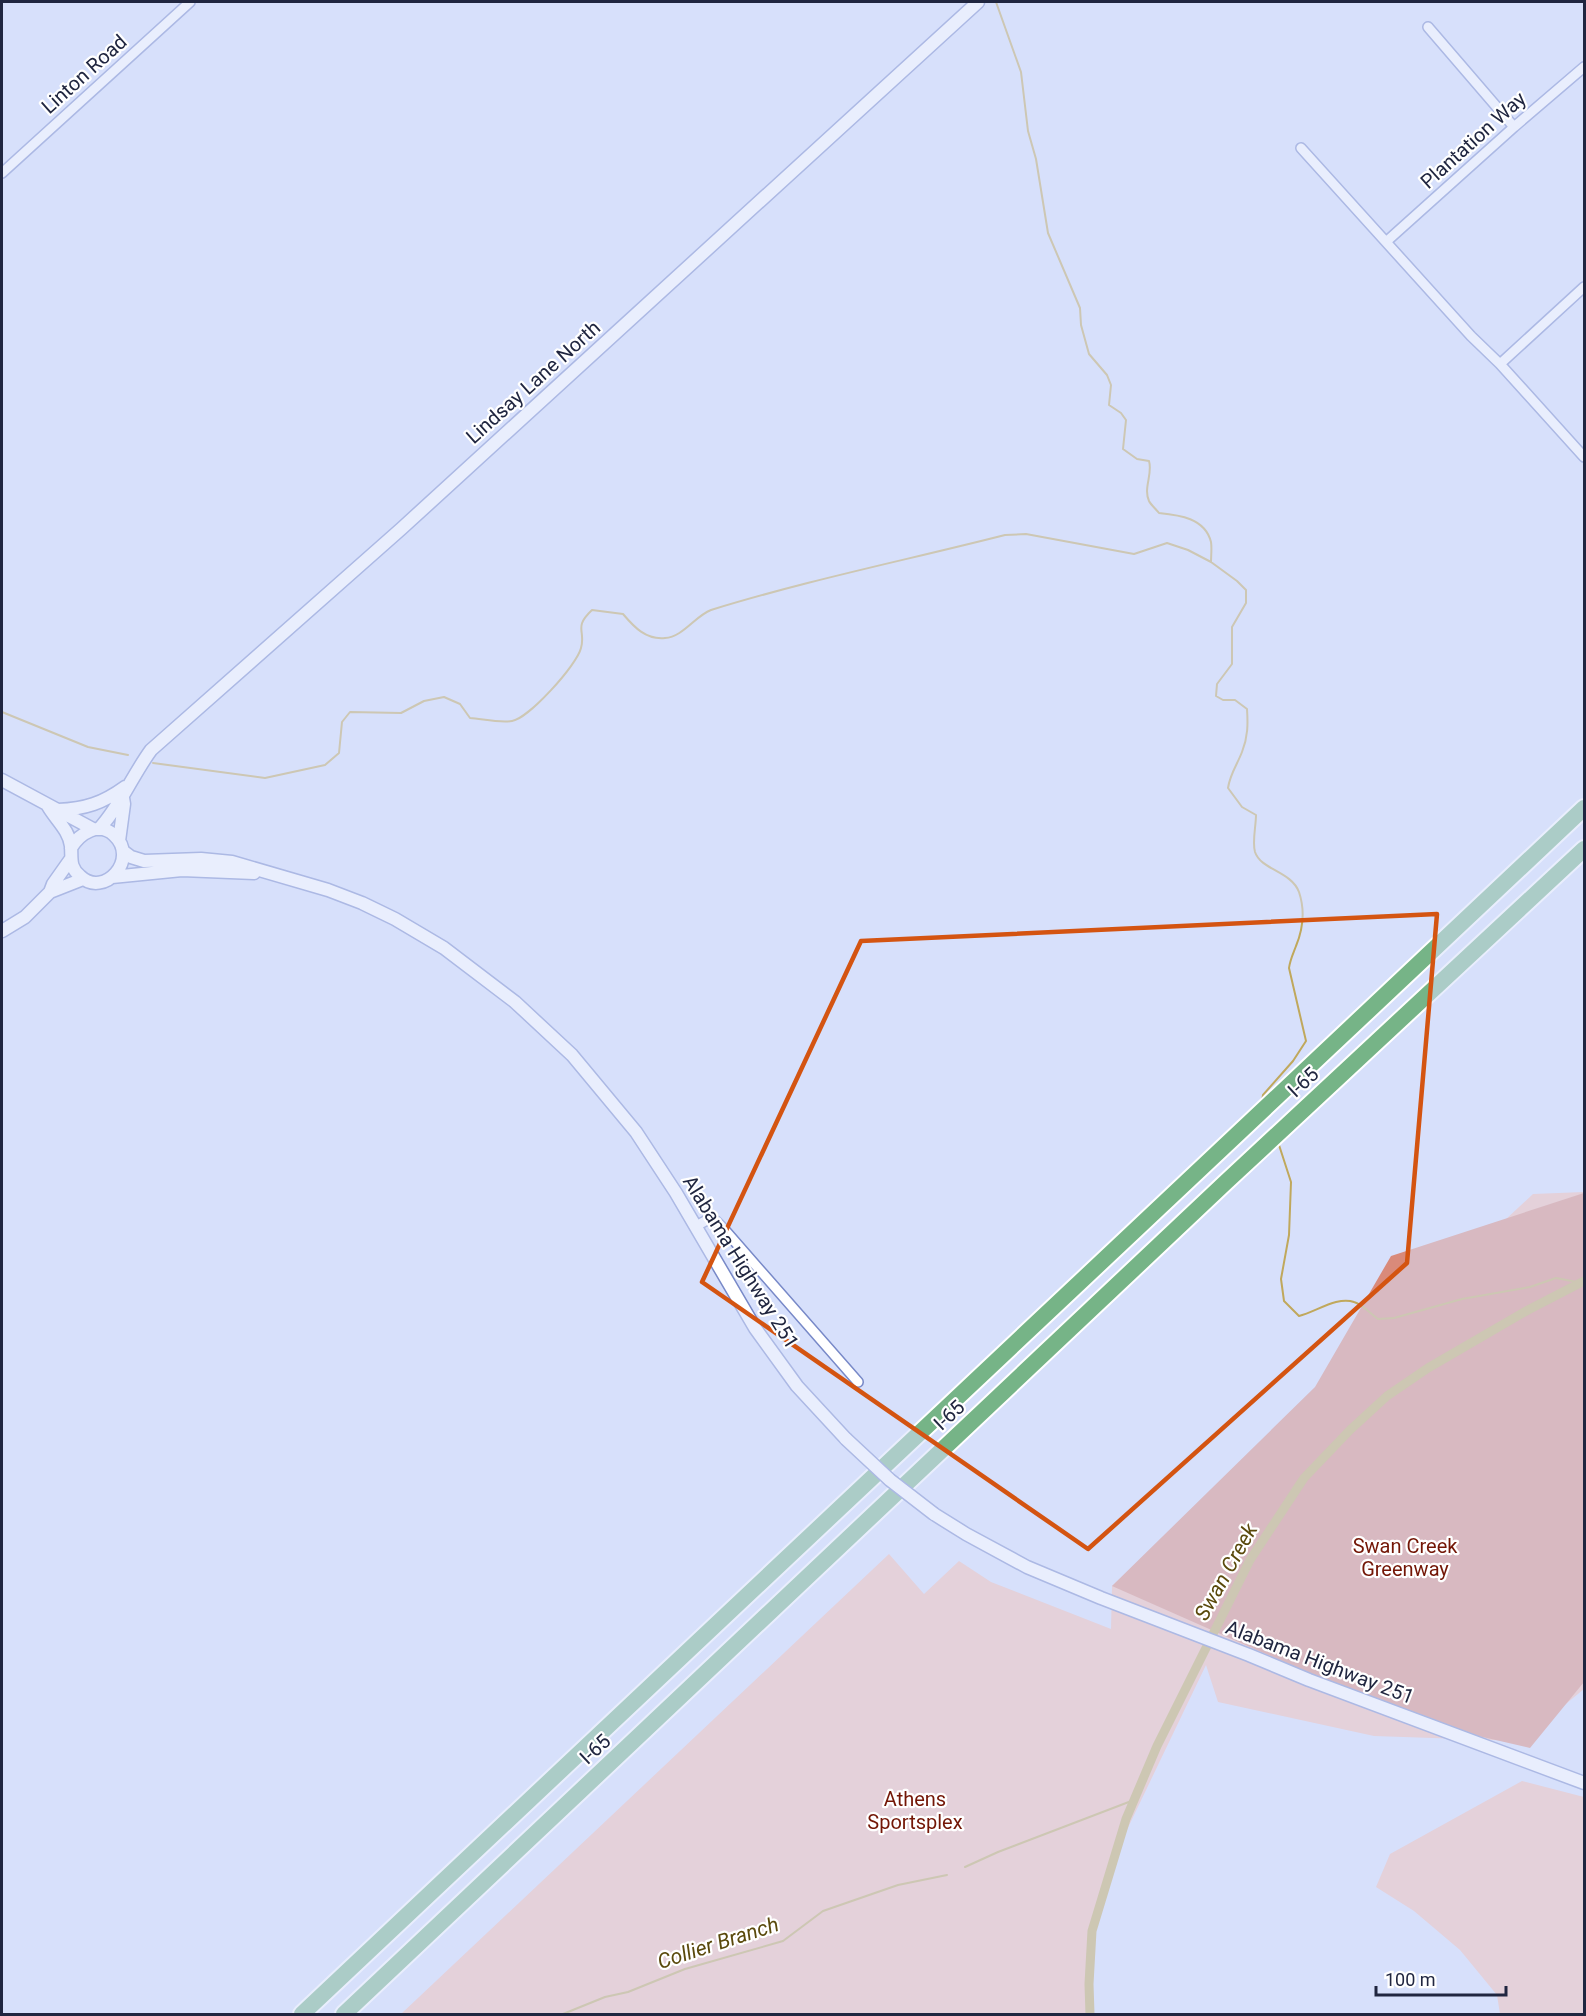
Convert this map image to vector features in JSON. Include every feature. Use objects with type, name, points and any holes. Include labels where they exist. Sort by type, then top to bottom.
[{"type":"highway","points":[[302,2014],[1584,808]]},
{"type":"highway","name":"I-65","points":[[344,2014],[1226,1182],[1584,849]]},
{"type":"main road","name":"Lindsay Lane North","points":[[96,829],[123,798],[128,784],[152,750],[409,521],[978,2]]},
{"type":"main road","name":"Alabama Highway 251","points":[[2,780],[96,829],[110,832],[131,857],[144,861],[216,860],[252,867],[261,872],[328,890],[362,903],[395,919],[444,948],[516,1002],[572,1055],[636,1132],[696,1226],[755,1328],[797,1386],[846,1439],[890,1480],[934,1514],[1027,1568],[1249,1654],[1309,1680],[1584,1784]]},
{"type":"main road","points":[[53,808],[85,808],[99,804],[128,784]]},
{"type":"main road","name":"Lindsay Lane North","points":[[121,846],[123,798]]},
{"type":"main road","name":"Alabama Highway 251","points":[[53,808],[64,829],[75,870],[83,879],[94,883],[112,877],[182,870],[218,870],[251,874],[261,872]]},
{"type":"main road","points":[[50,892],[80,836],[96,829]]},
{"type":"main road","points":[[112,877],[122,865],[121,846]]},
{"type":"main road","points":[[2,931],[25,917],[50,892],[83,879]]},
{"type":"street","name":"Linton Road","points":[[2,173],[190,2]]},
{"type":"street","points":[[1428,27],[1514,127]]},
{"type":"street","name":"Plantation Way","points":[[1387,241],[1584,67]]},
{"type":"street","points":[[1301,148],[1584,458]]},
{"type":"street","points":[[1500,364],[1584,287]]},
{"type":"street","points":[[696,1226],[709,1219],[716,1221],[858,1382]]},
{"type":"highlighted area","points":[[1437,914],[1407,1263],[1088,1549],[702,1282],[861,941]]},
{"type":"green space","name":"Athens Sportsplex","points":[[1584,1192],[1584,1689],[1521,1741],[1374,1736],[1218,1702],[1206,1665],[1123,1838],[1102,1892],[1093,1937],[1088,1983],[1089,2014],[401,2014],[889,1554],[924,1594],[959,1561],[991,1582],[1111,1629],[1112,1586],[1533,1194]]},
{"type":"green space","name":"Swan Creek Greenway","points":[[1584,1193],[1584,1682],[1530,1748],[1422,1723],[1112,1586],[1315,1387],[1391,1256]]},
{"type":"green space","points":[[1522,1781],[1584,1797],[1584,2014],[1500,2014],[1497,1995],[1460,1950],[1414,1911],[1376,1887],[1390,1854]]},
{"type":"waterway","points":[[996,2],[1021,72],[1028,131],[1036,159],[1048,233],[1080,308],[1081,325],[1089,354],[1107,375],[1111,385],[1109,405],[1121,413],[1126,420],[1123,449],[1137,459],[1149,461],[1147,496],[1159,513],[1190,519],[1208,534],[1211,542],[1211,562]]},
{"type":"waterway","points":[[153,763],[265,778],[325,765],[339,753],[342,722],[350,712],[401,713],[424,701],[444,697],[460,704],[470,718],[512,721],[540,702],[571,666],[581,648],[581,625],[592,610],[623,614],[646,635],[665,638],[678,634],[711,610],[747,599],[1005,535],[1026,534],[1134,554],[1167,543],[1188,550],[1211,562],[1246,590],[1246,603],[1232,627],[1232,664],[1217,684],[1216,696],[1223,700],[1235,700],[1247,709],[1245,741],[1228,788],[1242,807],[1256,815],[1254,844],[1258,858],[1290,879],[1301,899],[1302,926],[1289,968],[1306,1041],[1293,1061],[1263,1095],[1262,1101]]},
{"type":"waterway","points":[[2,712],[88,747],[128,755]]},
{"type":"waterway","points":[[1279,1145],[1291,1182],[1289,1235],[1281,1279],[1284,1301],[1299,1316],[1334,1303],[1347,1301],[1360,1305],[1378,1319],[1394,1318],[1462,1299],[1530,1287],[1556,1278],[1582,1283]]},
{"type":"waterway","name":"Swan Creek","points":[[1090,2014],[1092,1931],[1126,1819],[1157,1746],[1250,1560],[1304,1478],[1350,1430],[1387,1396],[1428,1368],[1528,1310],[1584,1281]]},
{"type":"waterway","name":"Collier Branch","points":[[965,1867],[1134,1800]]},
{"type":"waterway","name":"Collier Branch","points":[[563,2014],[605,1997],[628,1992],[685,1969],[783,1941],[823,1911],[898,1885],[947,1875]]}]
